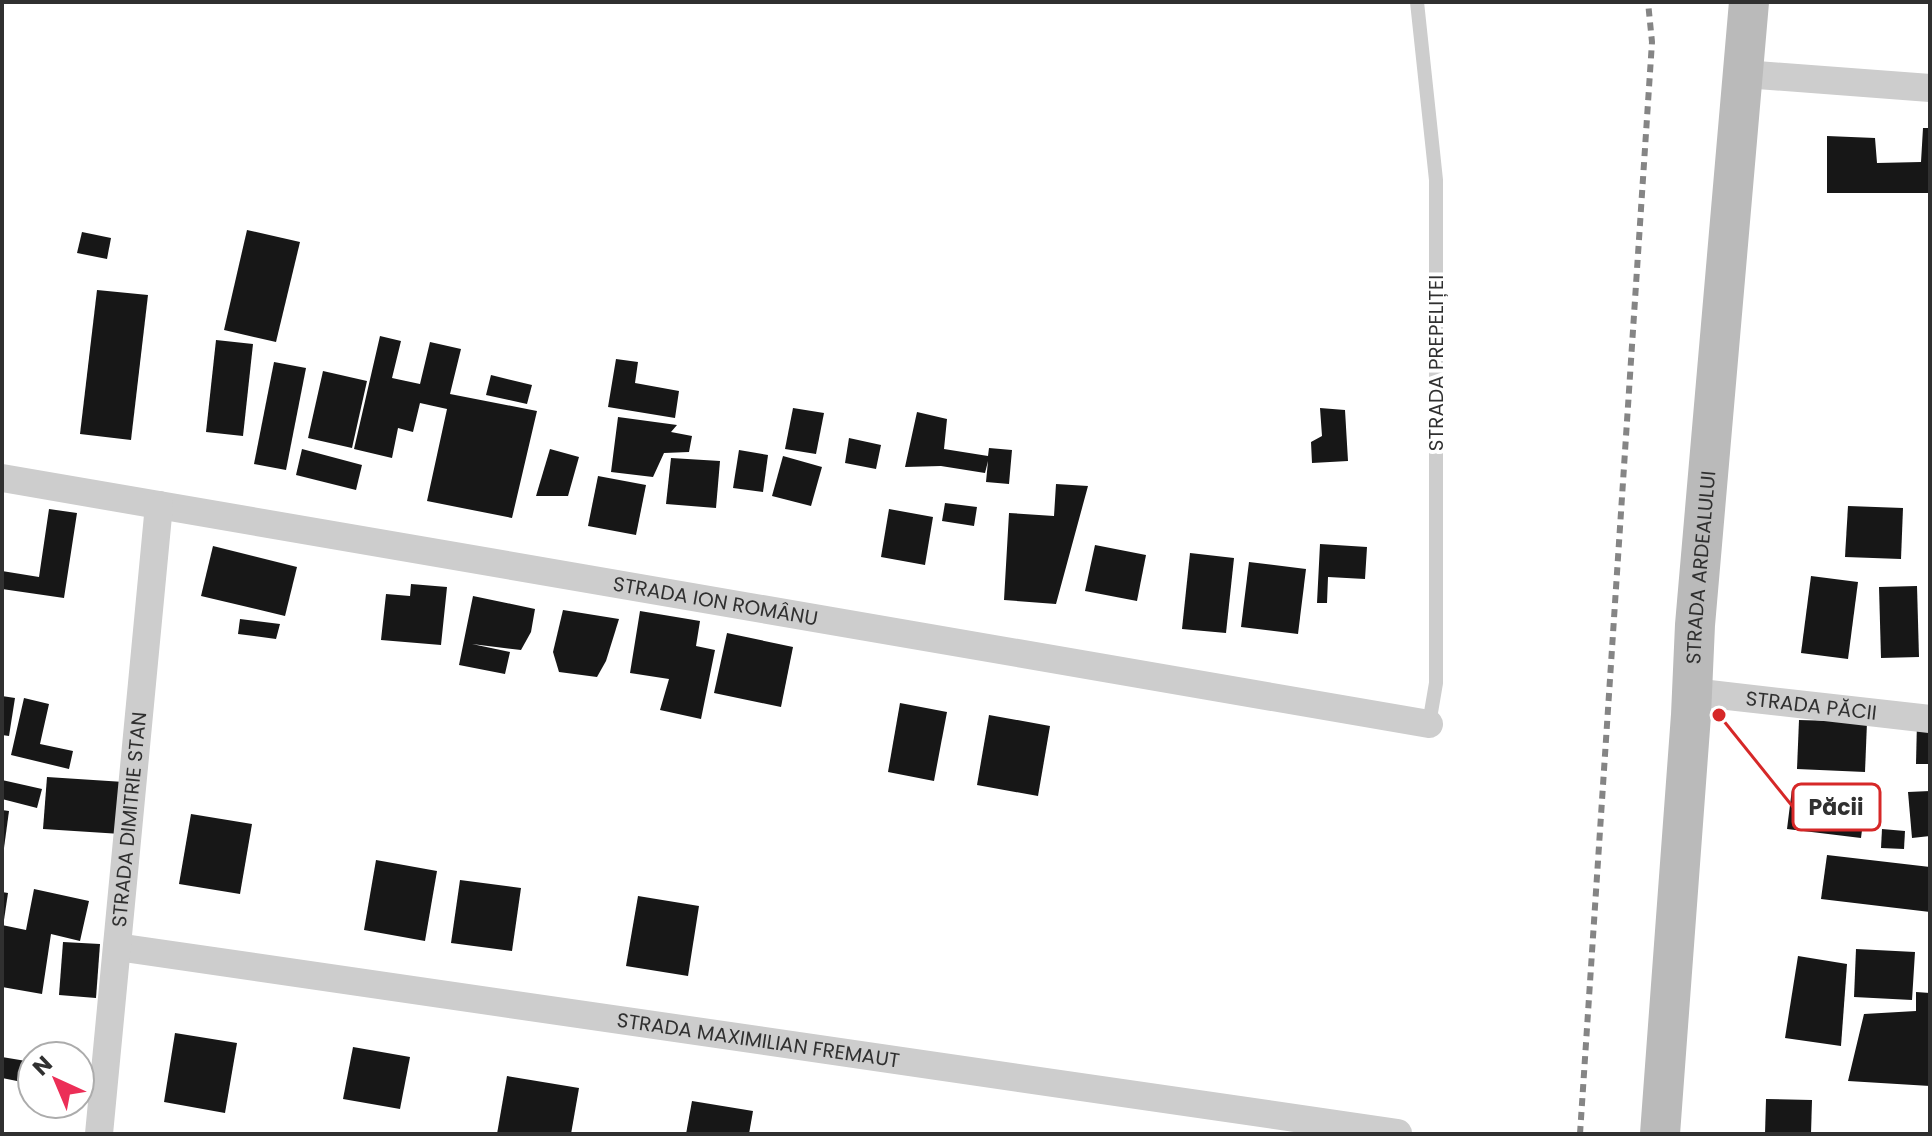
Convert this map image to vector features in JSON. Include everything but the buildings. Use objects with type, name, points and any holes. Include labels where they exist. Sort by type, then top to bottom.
[{"type":"street","name":"STRADA ARDEALULUI","points":[[1660,1134],[1695,625],[1749,2]]},
{"type":"street","points":[[1744,74],[1930,88]]},
{"type":"street","name":"STRADA ION ROMÂNU","points":[[2,478],[1429,724]]},
{"type":"street","name":"STRADA DIMITRIE STAN","points":[[99,1134],[159,505]]},
{"type":"street","name":"STRADA PĂCII","points":[[1692,692],[1930,719]]},
{"type":"street","name":"STRADA MAXIMILIAN FREMAUT","points":[[117,947],[1398,1133]]},
{"type":"lane","name":"STRADA PREPELIȚEI","points":[[1417,2],[1436,180],[1436,683],[1429,724]]},
{"type":"railway","points":[[1580,1134],[1652,42],[1648,2]]},
{"type":"place","name":"Păcii","points":[[1719,715]]}]
